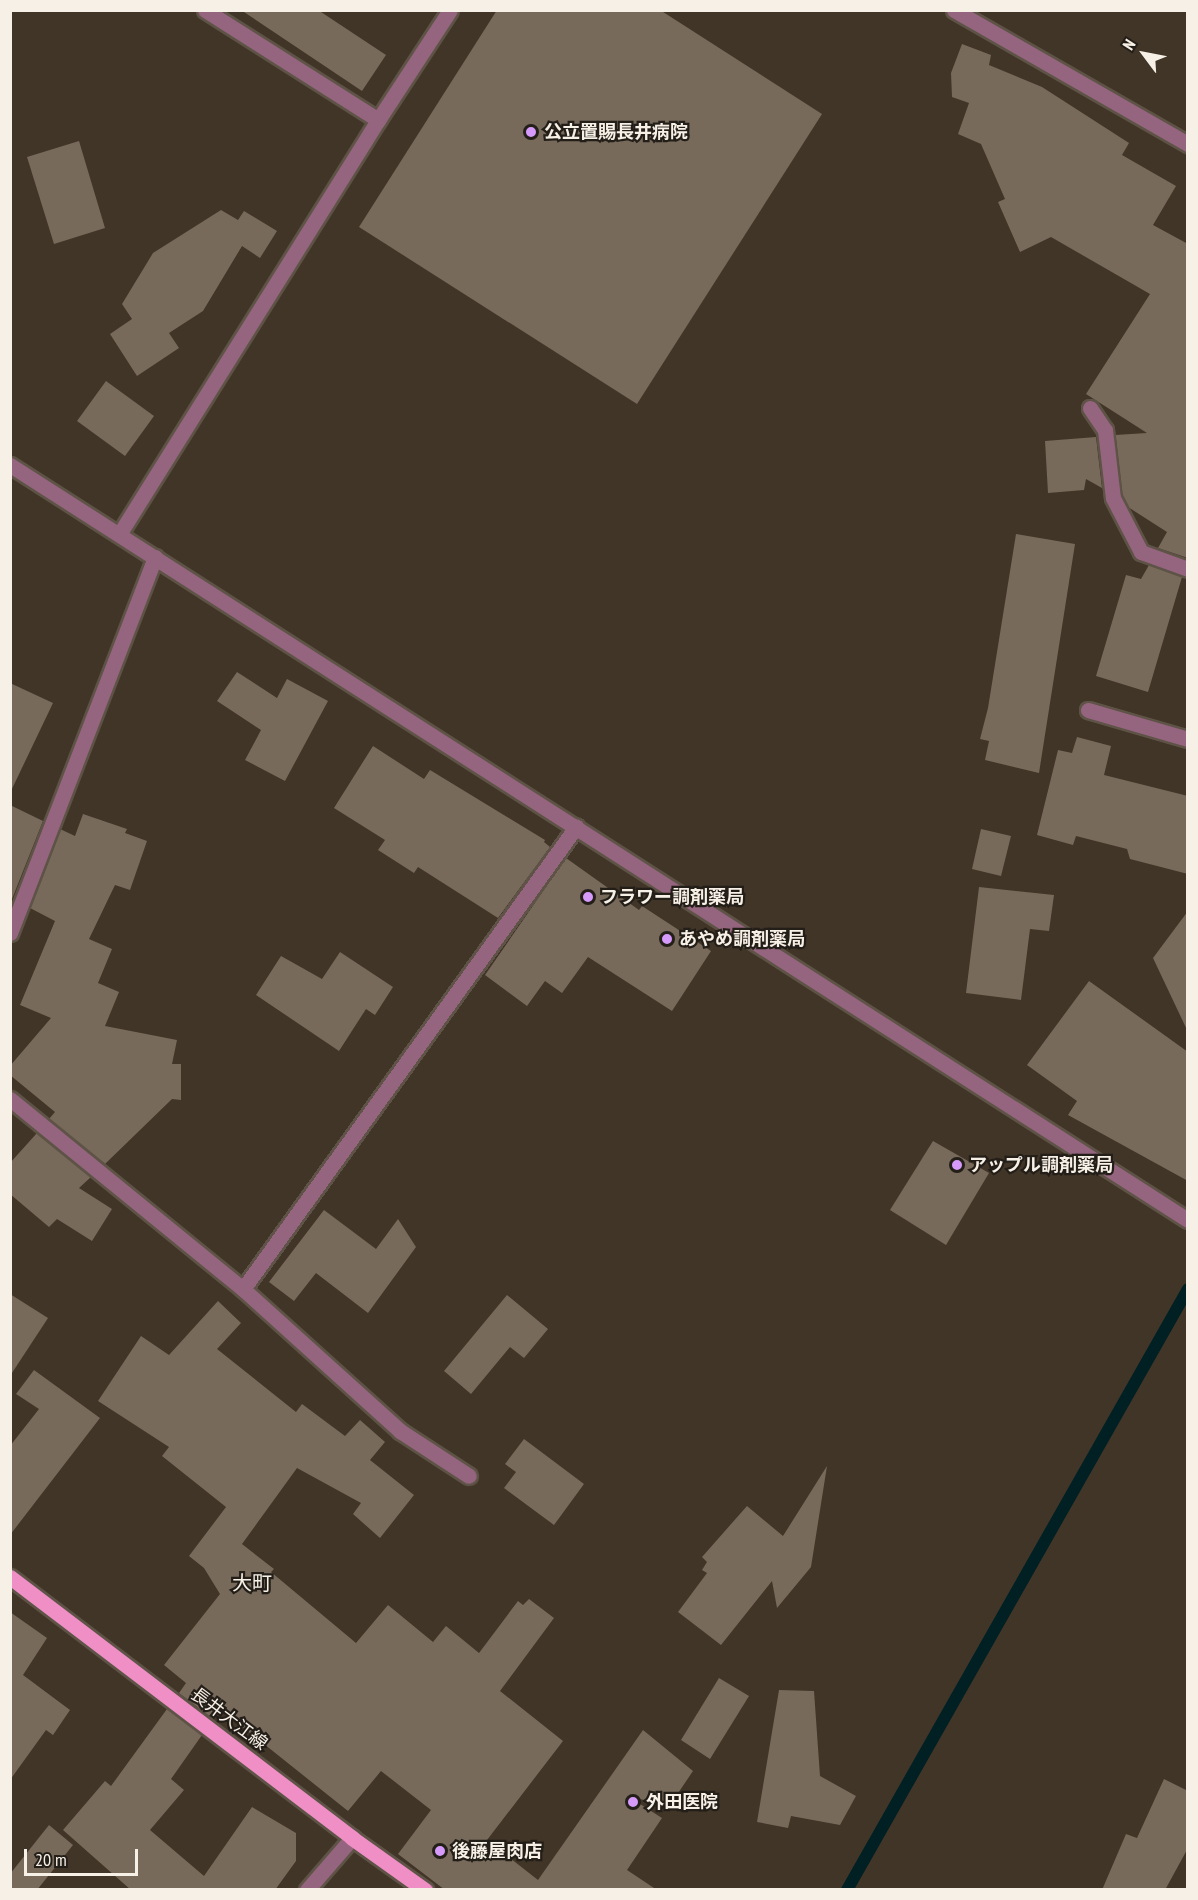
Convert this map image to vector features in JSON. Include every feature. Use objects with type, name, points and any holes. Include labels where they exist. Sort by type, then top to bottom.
[{"type":"main road","name":"長井大江線","points":[[10,1577],[352,1838],[425,1890]]},
{"type":"street","points":[[205,10],[378,120]]},
{"type":"street","points":[[120,533],[378,120],[450,10]]},
{"type":"street","points":[[954,10],[1188,144]]},
{"type":"street","points":[[1090,408],[1105,430],[1113,498],[1141,552],[1188,569]]},
{"type":"street","points":[[10,465],[120,533],[1188,1220]]},
{"type":"street","points":[[10,933],[155,557]]},
{"type":"street","points":[[1088,710],[1188,740]]},
{"type":"street","points":[[243,1289],[576,827]]},
{"type":"street","points":[[10,1099],[243,1289],[400,1431],[470,1476]]},
{"type":"street","points":[[307,1890],[352,1838]]},
{"type":"building","points":[[241,10],[318,10],[386,55],[362,91]]},
{"type":"building","points":[[497,10],[660,10],[822,114],[637,404],[359,227]]},
{"type":"building","points":[[962,44],[991,55],[989,65],[1042,87],[1129,143],[1122,155],[1176,186],[1153,225],[1188,244],[1188,558],[1158,548],[1167,532],[1128,507],[1122,495],[1115,435],[1147,433],[1086,394],[1150,294],[1051,237],[1020,252],[998,202],[1005,199],[981,144],[958,134],[969,103],[952,97],[951,73]]},
{"type":"building","points":[[79,141],[105,228],[54,244],[27,157]]},
{"type":"building","points":[[221,210],[238,220],[244,211],[277,231],[260,258],[242,246],[203,311],[169,333],[179,348],[137,376],[110,334],[132,319],[122,304],[153,253]]},
{"type":"building","points":[[106,381],[154,416],[125,456],[77,421]]},
{"type":"building","points":[[1096,437],[1102,488],[1086,479],[1084,490],[1048,493],[1045,441]]},
{"type":"building","points":[[1016,534],[1075,544],[1039,773],[985,760],[989,741],[980,739],[988,708]]},
{"type":"building","points":[[1149,565],[1182,577],[1148,692],[1096,676],[1126,575],[1141,579]]},
{"type":"building","points":[[237,672],[277,698],[287,679],[328,701],[285,781],[245,760],[261,730],[217,701]]},
{"type":"building","points":[[10,683],[53,703],[10,793]]},
{"type":"building","points":[[1077,737],[1111,746],[1104,775],[1188,796],[1188,874],[1130,859],[1127,849],[1076,836],[1073,845],[1037,835],[1058,750],[1072,753]]},
{"type":"building","points":[[373,746],[424,779],[430,770],[545,840],[544,842],[550,847],[498,918],[418,867],[414,873],[378,850],[385,840],[334,808]]},
{"type":"building","points":[[10,805],[43,821],[12,899],[10,898]]},
{"type":"building","points":[[83,814],[127,829],[125,833],[147,841],[130,890],[115,885],[89,939],[112,949],[98,983],[119,992],[105,1026],[177,1040],[172,1064],[181,1064],[181,1100],[172,1099],[105,1164],[49,1119],[55,1112],[10,1075],[10,1066],[51,1018],[20,1005],[55,921],[30,908],[60,829],[75,836]]},
{"type":"building","points":[[981,829],[1011,836],[1001,876],[972,869]]},
{"type":"building","points":[[566,858],[639,910],[642,906],[711,951],[672,1011],[588,957],[562,993],[545,981],[527,1006],[485,975]]},
{"type":"building","points":[[979,887],[1054,895],[1049,931],[1030,929],[1021,1000],[966,993]]},
{"type":"building","points":[[1188,911],[1188,1032],[1153,958]]},
{"type":"building","points":[[340,952],[393,987],[375,1015],[366,1009],[339,1051],[256,995],[281,956],[322,979]]},
{"type":"building","points":[[1089,981],[1188,1052],[1188,1181],[1068,1115],[1077,1101],[1027,1065]]},
{"type":"building","points":[[37,1133],[91,1177],[79,1188],[112,1209],[92,1241],[57,1219],[49,1227],[10,1194],[10,1163]]},
{"type":"building","points":[[933,1141],[989,1173],[946,1245],[890,1210]]},
{"type":"building","points":[[324,1210],[376,1249],[398,1219],[416,1247],[368,1313],[316,1273],[294,1301],[269,1282]]},
{"type":"building","points":[[10,1294],[48,1318],[10,1376]]},
{"type":"building","points":[[507,1295],[548,1329],[524,1358],[510,1347],[471,1394],[444,1371]]},
{"type":"building","points":[[218,1301],[241,1323],[217,1349],[296,1412],[302,1404],[345,1436],[360,1420],[385,1442],[370,1460],[414,1495],[380,1538],[353,1514],[361,1503],[297,1468],[242,1544],[274,1569],[271,1572],[356,1643],[388,1605],[433,1642],[446,1626],[479,1653],[518,1601],[523,1605],[529,1599],[554,1618],[500,1691],[563,1741],[487,1840],[538,1880],[643,1730],[693,1771],[670,1805],[629,1797],[662,1818],[627,1870],[657,1890],[445,1890],[398,1854],[431,1810],[381,1771],[348,1811],[220,1709],[213,1719],[179,1693],[186,1683],[164,1665],[220,1594],[204,1568],[189,1556],[226,1507],[162,1456],[169,1447],[98,1401],[141,1336],[169,1355]]},
{"type":"building","points":[[34,1370],[100,1418],[10,1535],[10,1446],[39,1409],[16,1394]]},
{"type":"building","points":[[524,1439],[584,1484],[554,1525],[504,1488],[516,1472],[505,1464]]},
{"type":"building","points":[[827,1466],[811,1567],[777,1608],[772,1581],[721,1645],[678,1612],[707,1573],[702,1570],[707,1562],[702,1557],[747,1506],[783,1536]]},
{"type":"building","points":[[10,1612],[47,1638],[23,1675],[70,1710],[53,1735],[46,1730],[10,1780]]},
{"type":"building","points":[[719,1678],[749,1696],[710,1759],[681,1740]]},
{"type":"building","points":[[779,1690],[814,1691],[820,1776],[856,1796],[840,1825],[791,1816],[788,1828],[757,1822]]},
{"type":"building","points":[[167,1709],[202,1735],[171,1779],[184,1790],[150,1830],[204,1876],[252,1807],[296,1833],[296,1861],[275,1890],[131,1890],[63,1830],[105,1781],[111,1786]]},
{"type":"building","points":[[1164,1779],[1188,1791],[1188,1848],[1165,1890],[1102,1890],[1126,1834],[1137,1838]]},
{"type":"building","points":[[49,1825],[73,1845],[37,1890],[10,1890],[10,1874]]},
{"type":"waterway","points":[[847,1890],[1188,1289]]},
{"type":"place","name":"公立置賜長井病院","points":[[531,132]]},
{"type":"place","name":"フラワー調剤薬局","points":[[588,897]]},
{"type":"place","name":"あやめ調剤薬局","points":[[667,939]]},
{"type":"place","name":"アップル調剤薬局","points":[[957,1165]]},
{"type":"place","name":"外田医院","points":[[633,1802]]},
{"type":"place","name":"後藤屋肉店","points":[[440,1851]]},
{"type":"district","name":"大町","points":[[252,1583]]}]
